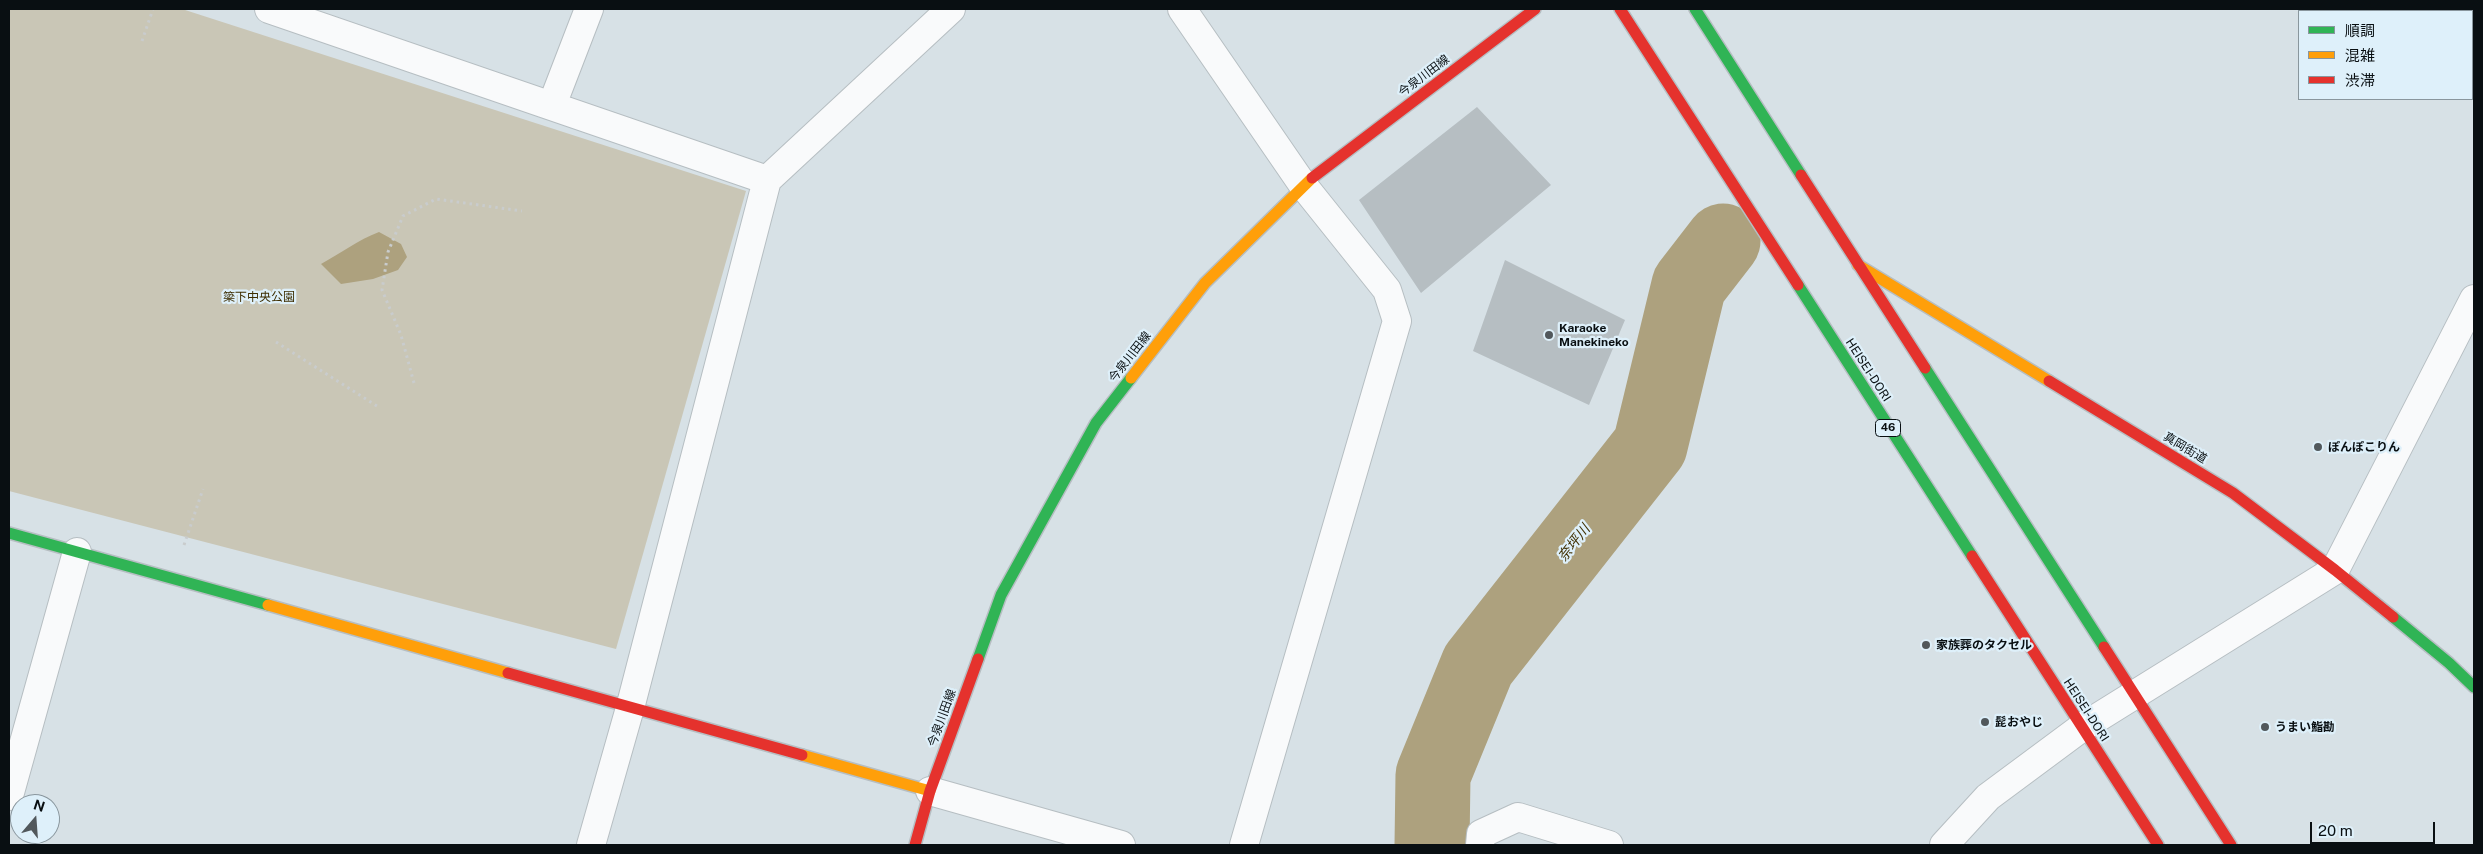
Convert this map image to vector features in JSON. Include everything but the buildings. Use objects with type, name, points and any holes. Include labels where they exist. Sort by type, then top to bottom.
[{"type":"street","points":[[269,9],[767,180]]},
{"type":"street","points":[[552,105],[589,9]]},
{"type":"street","points":[[591,845],[630,708],[767,180],[951,9]]},
{"type":"street","points":[[1182,9],[1303,185],[1387,290],[1397,321],[1244,845]]},
{"type":"street","name":"今泉川田線","points":[[915,845],[930,792],[1001,595],[1096,423],[1205,283],[1303,185],[1535,9]]},
{"type":"street","name":"HEISEI-DORI","points":[[1620,9],[2158,845]]},
{"type":"street","points":[[1695,9],[2231,845]]},
{"type":"street","name":"真岡街道","points":[[1858,265],[2233,493],[2335,570],[2450,664],[2474,687]]},
{"type":"street","points":[[1944,845],[1988,797],[2081,728],[2335,570],[2474,299]]},
{"type":"street","points":[[9,533],[1121,845]]},
{"type":"street","points":[[9,796],[77,552]]},
{"type":"street","points":[[1480,845],[1481,834],[1518,817],[1609,845]]},
{"type":"path","points":[[142,41],[153,9]]},
{"type":"path","points":[[414,383],[401,335],[382,290],[388,252],[404,216],[436,199],[522,211]]},
{"type":"path","points":[[276,342],[380,408]]},
{"type":"path","points":[[184,544],[203,489]]},
{"type":"green space","name":"簗下中央公園","points":[[9,9],[182,9],[746,191],[616,649],[9,491]]},
{"type":"shaded area","points":[[379,232],[401,244],[407,257],[398,270],[373,279],[341,284],[321,264],[371,235]]},
{"type":"waterway","name":"奈坪川","points":[[1432,845],[1433,775],[1478,665],[1650,446],[1689,285],[1723,241]]},
{"type":"traffic: fast","points":[[1695,9],[1801,175]]},
{"type":"traffic: fast","points":[[1798,285],[1972,556]]},
{"type":"traffic: fast","points":[[1925,368],[2104,647]]},
{"type":"traffic: fast","points":[[978,659],[1001,595],[1096,423],[1131,378]]},
{"type":"traffic: fast","points":[[9,533],[268,605]]},
{"type":"traffic: fast","points":[[2393,617],[2449,663],[2474,687]]},
{"type":"traffic: slow","points":[[1131,378],[1205,283],[1312,178]]},
{"type":"traffic: slow","points":[[1858,265],[2049,381]]},
{"type":"traffic: slow","points":[[268,605],[508,673]]},
{"type":"traffic: slow","points":[[802,755],[930,791]]},
{"type":"traffic: jam","points":[[1312,178],[1535,9]]},
{"type":"traffic: jam","points":[[1620,9],[1798,285]]},
{"type":"traffic: jam","points":[[1801,175],[1925,368]]},
{"type":"traffic: jam","points":[[2049,381],[2233,493],[2335,570],[2393,617]]},
{"type":"traffic: jam","points":[[1972,556],[2158,845]]},
{"type":"traffic: jam","points":[[2104,647],[2231,845]]},
{"type":"traffic: jam","points":[[915,845],[930,791],[978,659]]},
{"type":"traffic: jam","points":[[508,673],[802,755]]},
{"type":"place","name":"Karaoke Manekineko","points":[[1549,335]]},
{"type":"place","name":"ぽんぽこりん","points":[[2318,447]]},
{"type":"place","name":"家族葬のタクセル","points":[[1926,645]]},
{"type":"place","name":"髭おやじ","points":[[1985,722]]},
{"type":"place","name":"うまい鮨勘","points":[[2265,727]]}]
